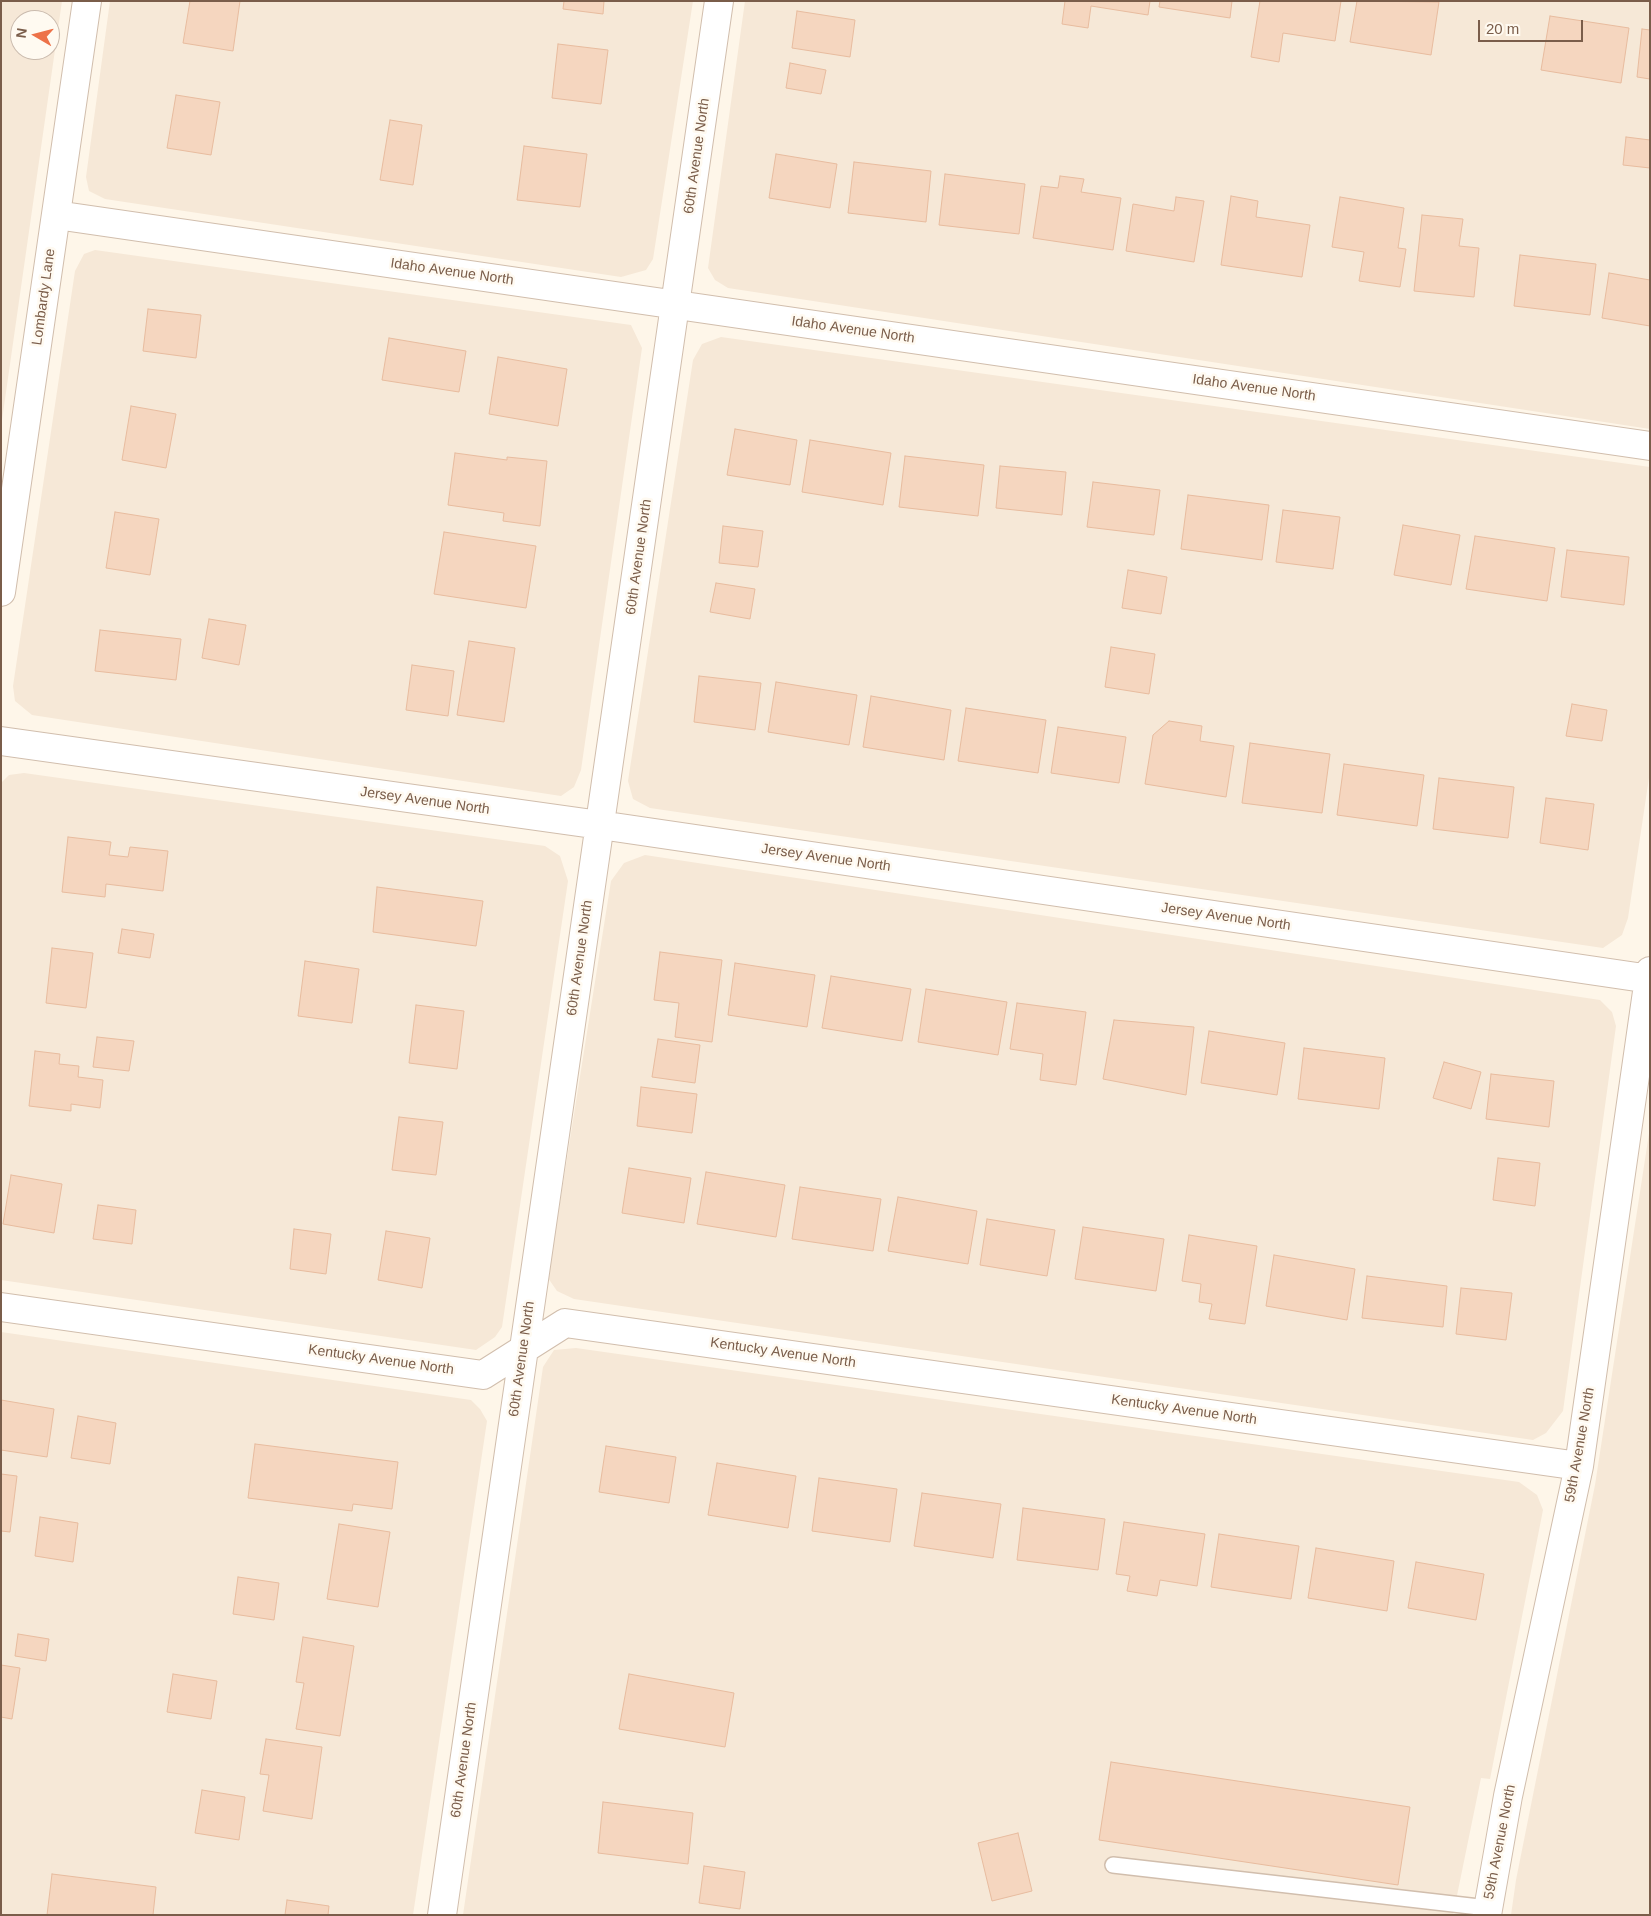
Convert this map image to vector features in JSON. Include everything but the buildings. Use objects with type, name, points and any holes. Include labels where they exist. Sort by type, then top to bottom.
[{"type":"street","name":"Lombardy Lane","points":[[1,592],[87,1]]},
{"type":"street","name":"60th Avenue North","points":[[442,1915],[719,1]]},
{"type":"street","name":"Idaho Avenue North","points":[[56,215],[1650,446]]},
{"type":"street","name":"Jersey Avenue North","points":[[1,741],[1649,976]]},
{"type":"street","name":"59th Avenue North","points":[[1488,1911],[1510,1787],[1579,1466],[1649,976]]},
{"type":"street","name":"Kentucky Avenue North","points":[[1,1307],[483,1375],[565,1323],[1579,1466]]},
{"type":"lane","points":[[1113,1865],[1488,1911]]},
{"type":"shaded area","points":[[1,1],[62,1],[60,15],[60,10],[10,10],[10,60],[54,60],[1,427]]},
{"type":"shaded area","points":[[110,1],[693,1],[653,259],[646,270],[621,277],[105,199],[89,191],[86,177]]},
{"type":"shaded area","points":[[745,1],[1650,1],[1650,429],[728,288],[715,280],[708,268]]},
{"type":"shaded area","points":[[95,250],[631,325],[642,348],[581,770],[574,787],[561,796],[32,715],[15,701],[13,686],[75,271],[84,254]]},
{"type":"shaded area","points":[[721,337],[1650,467],[1650,771],[1628,918],[1622,935],[1603,948],[650,808],[633,799],[628,781],[693,360],[702,344]]},
{"type":"shaded area","points":[[24,773],[545,846],[560,856],[568,881],[502,1327],[495,1337],[476,1350],[1,1280],[1,783],[9,775]]},
{"type":"shaded area","points":[[645,855],[1600,1000],[1612,1012],[1616,1026],[1563,1411],[1546,1433],[1533,1440],[574,1299],[557,1291],[548,1278],[611,881],[624,863]]},
{"type":"shaded area","points":[[1650,1127],[1650,1915],[1511,1915],[1516,1880],[1595,1485]]},
{"type":"shaded area","points":[[1,1332],[471,1400],[480,1409],[487,1421],[413,1915],[1,1915]]},
{"type":"shaded area","points":[[576,1348],[1519,1482],[1537,1495],[1543,1510],[1490,1779],[1481,1778],[1453,1915],[463,1915],[543,1367],[554,1350]]}]
